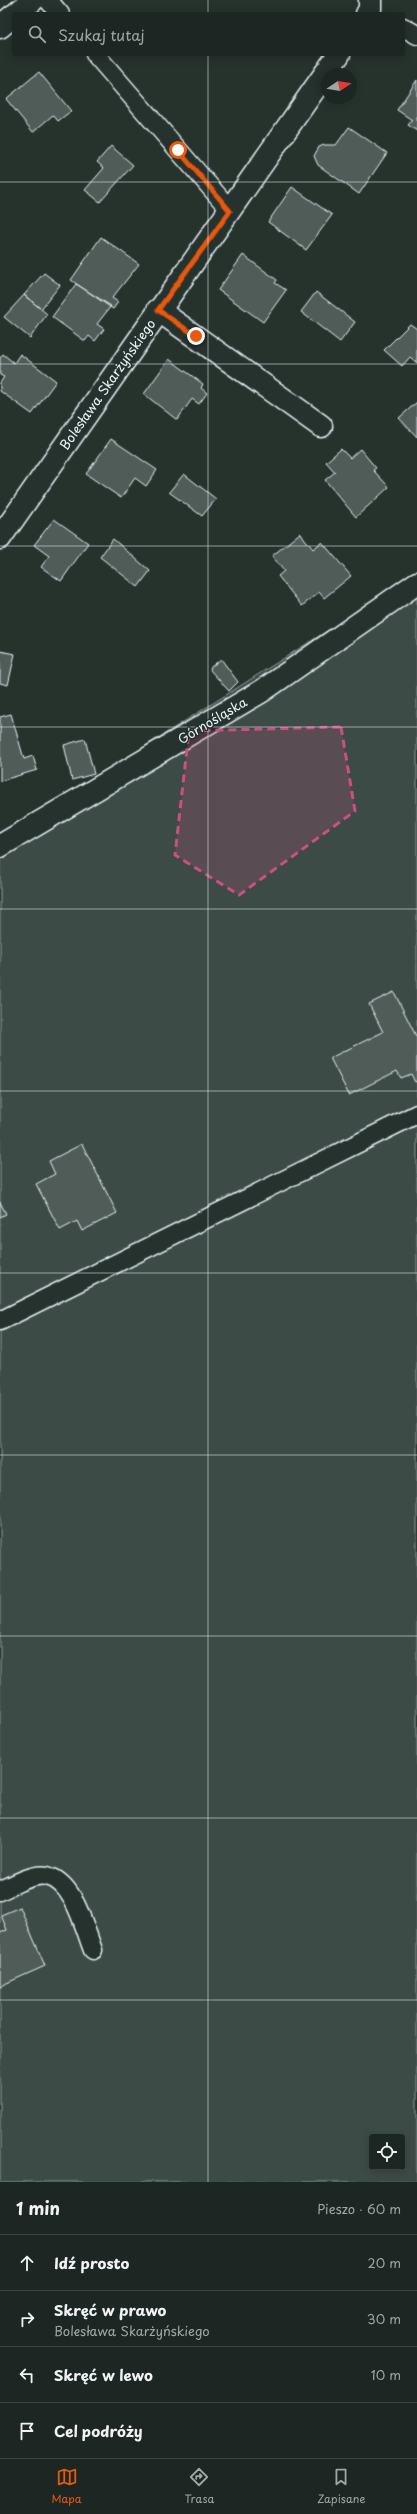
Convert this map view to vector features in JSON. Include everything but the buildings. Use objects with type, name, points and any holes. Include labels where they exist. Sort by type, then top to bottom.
[{"type":"street","points":[[19,12],[33,0]]},
{"type":"street","points":[[0,27],[12,17]]},
{"type":"street","name":"Bolesława Skarżyńskiego","points":[[0,538],[158,310],[230,211],[338,56]]},
{"type":"street","points":[[158,310],[321,426]]},
{"type":"street","name":"Górnośląska","points":[[0,846],[262,691],[417,583]]},
{"type":"lane","points":[[48,0],[58,12]]},
{"type":"lane","points":[[405,28],[417,35]]},
{"type":"lane","points":[[97,56],[230,211]]},
{"type":"lane","points":[[0,1322],[417,1114]]},
{"type":"lane","points":[[0,1891],[35,1877],[46,1876],[58,1881],[68,1888],[93,1950]]},
{"type":"highlighted area","points":[[341,727],[355,811],[239,895],[175,855],[189,731]]},
{"type":"shaded area","points":[[417,574],[417,2182],[0,2182],[0,838]]},
{"type":"route","points":[[178,150],[230,211],[158,310],[196,336]]}]
